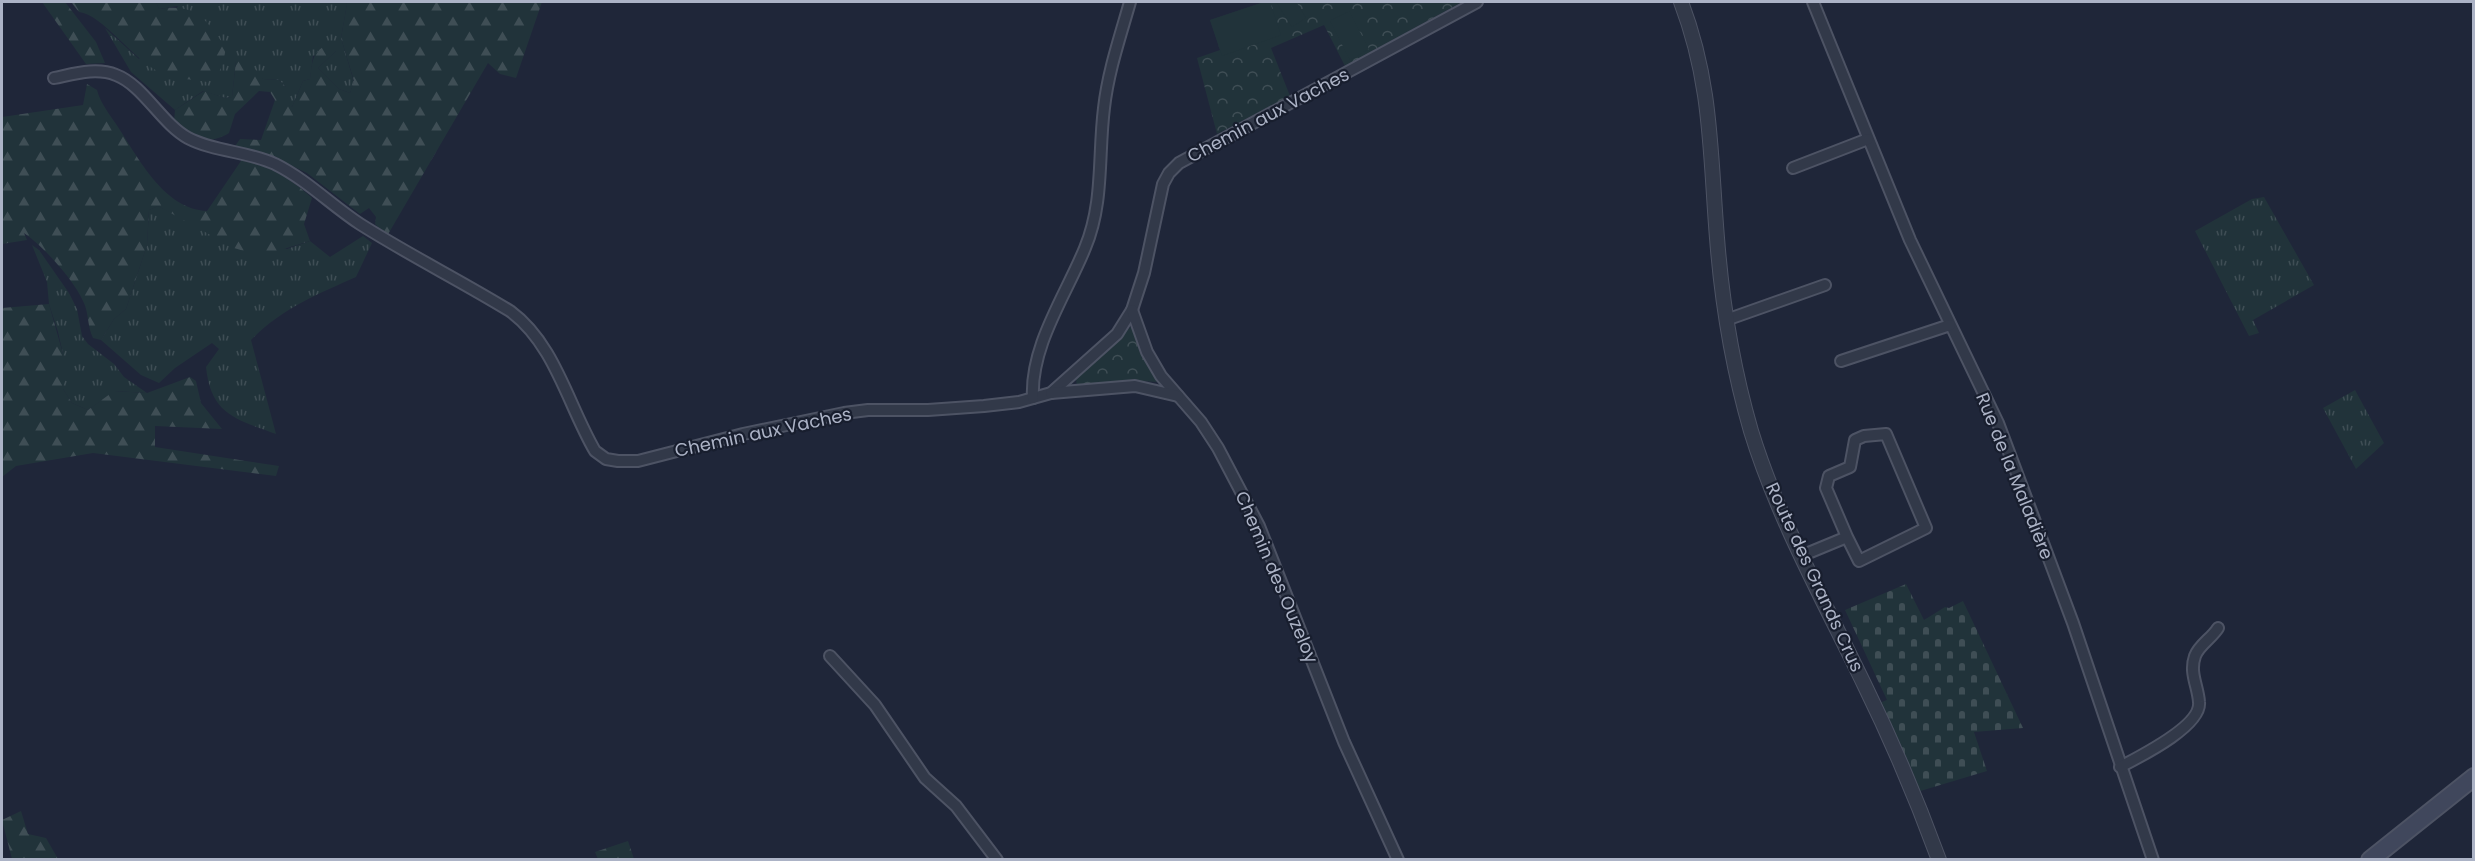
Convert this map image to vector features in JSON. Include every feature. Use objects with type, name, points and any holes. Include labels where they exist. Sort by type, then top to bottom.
[{"type":"main road","points":[[2370,860],[2474,777]]},
{"type":"street","points":[[1033,398],[1032,383],[1042,346],[1086,246],[1098,205],[1107,84],[1130,2]]},
{"type":"street","name":"Chemin aux Vaches","points":[[54,78],[88,72],[103,72],[124,78],[185,136],[215,148],[273,163],[288,171],[364,226],[510,311],[521,319],[543,345],[595,451],[606,459],[638,460],[743,434],[844,413],[868,410],[973,407],[1051,393],[1117,334],[1132,310],[1144,273],[1163,184],[1169,173],[1179,164],[1477,2]]},
{"type":"street","name":"Route des Grands Crus","points":[[1681,2],[1701,66],[1709,112],[1717,238],[1726,320],[1751,431],[1781,512],[1866,687],[1939,860]]},
{"type":"street","name":"Rue de la Maladière","points":[[1813,2],[1868,139],[1950,325],[1998,423],[2073,623],[2153,860]]},
{"type":"street","points":[[1793,168],[1868,139]]},
{"type":"street","points":[[1726,320],[1825,285]]},
{"type":"street","name":"Chemin des Ouzeloy","points":[[1132,310],[1147,351],[1161,376],[1201,422],[1218,448],[1259,526],[1344,742],[1398,860]]},
{"type":"street","points":[[1841,361],[1950,325]]},
{"type":"street","points":[[1051,393],[1135,386],[1178,396]]},
{"type":"street","points":[[1886,434],[1926,528],[1859,561],[1847,537],[1826,488],[1829,476],[1850,467],[1856,440],[1864,436],[1886,434]]},
{"type":"street","points":[[1802,556],[1847,537]]},
{"type":"street","points":[[2120,767],[2156,747],[2196,714],[2200,705],[2193,680],[2195,657],[2218,628]]},
{"type":"street","points":[[830,656],[875,705],[925,778],[956,806],[998,860]]},
{"type":"green space","points":[[42,2],[65,2],[96,42],[105,63],[86,64]]},
{"type":"green space","points":[[71,2],[156,2],[159,9],[182,8],[191,11],[206,21],[226,48],[221,68],[216,76],[207,82],[161,73],[140,59],[98,21],[79,12]]},
{"type":"green space","points":[[156,2],[345,2],[347,4],[341,38],[354,82],[350,93],[339,89],[318,68],[336,51],[313,56],[310,79],[303,81],[292,107],[283,102],[286,87],[279,80],[263,79],[236,61],[232,97],[225,98],[203,91],[175,110],[131,72],[105,28],[139,59],[178,6],[159,9]]},
{"type":"green space","points":[[345,2],[542,2],[516,78],[500,74],[488,63],[387,236],[375,224],[376,217],[369,208],[360,214],[307,173],[265,153],[233,149],[240,139],[261,140],[275,100],[270,92],[259,91],[235,114],[229,133],[221,137],[207,140],[194,136],[174,121],[175,110],[204,91],[225,98],[232,97],[236,61],[245,57],[263,79],[279,80],[287,88],[284,101],[292,107],[303,81],[310,79],[312,62],[316,53],[330,45],[336,51],[318,68],[339,89],[350,93],[354,81],[341,38],[347,4]]},
{"type":"green space","points":[[1264,2],[1462,2],[1345,66],[1324,25],[1271,48],[1290,96],[1217,134],[1197,58],[1220,50],[1210,20]]},
{"type":"green space","points":[[1270,2],[1281,35],[1222,56],[1210,20]]},
{"type":"green space","points":[[1276,2],[1299,2],[1297,3],[1306,18],[1292,27]]},
{"type":"green space","points":[[1349,11],[1369,49],[1350,60],[1330,21]]},
{"type":"green space","points":[[87,84],[97,90],[106,109],[154,180],[178,202],[207,211],[243,158],[280,174],[312,198],[304,224],[310,241],[261,256],[234,248],[158,206],[149,210],[147,245],[126,309],[114,319],[101,340],[93,338],[85,305],[78,292],[49,255],[24,233],[27,240],[2,244],[2,117],[83,105]]},
{"type":"green space","points":[[2264,197],[2314,285],[2253,320],[2259,333],[2249,336],[2195,231],[2252,199]]},
{"type":"green space","points":[[158,206],[184,219],[287,249],[310,241],[330,257],[363,236],[372,243],[356,277],[287,311],[251,340],[276,434],[228,413],[213,396],[206,367],[219,349],[212,343],[175,368],[159,383],[141,375],[101,340],[114,319],[126,309],[147,245],[149,210]]},
{"type":"green space","points":[[32,245],[39,250],[69,293],[77,309],[82,336],[88,344],[114,364],[124,377],[147,393],[115,391],[88,410],[72,403],[63,389],[63,354],[49,304],[47,282]]},
{"type":"green space","points":[[49,304],[63,354],[63,389],[72,403],[88,410],[114,391],[147,393],[190,377],[196,381],[201,403],[222,429],[155,426],[155,447],[279,466],[276,476],[93,453],[16,466],[2,477],[2,308]]},
{"type":"green space","points":[[1132,326],[1157,382],[1127,380],[1077,387],[1076,378]]},
{"type":"green space","points":[[2355,390],[2384,443],[2356,469],[2323,408]]},
{"type":"green space","points":[[1906,584],[1924,620],[1945,607],[1949,608],[1963,601],[2023,728],[1974,732],[1987,771],[1917,792],[1879,703],[1887,700],[1845,610]]},
{"type":"green space","points":[[21,811],[28,834],[46,838],[58,859],[12,859],[2,820]]},
{"type":"green space","points":[[628,841],[634,859],[598,859],[595,852]]}]
